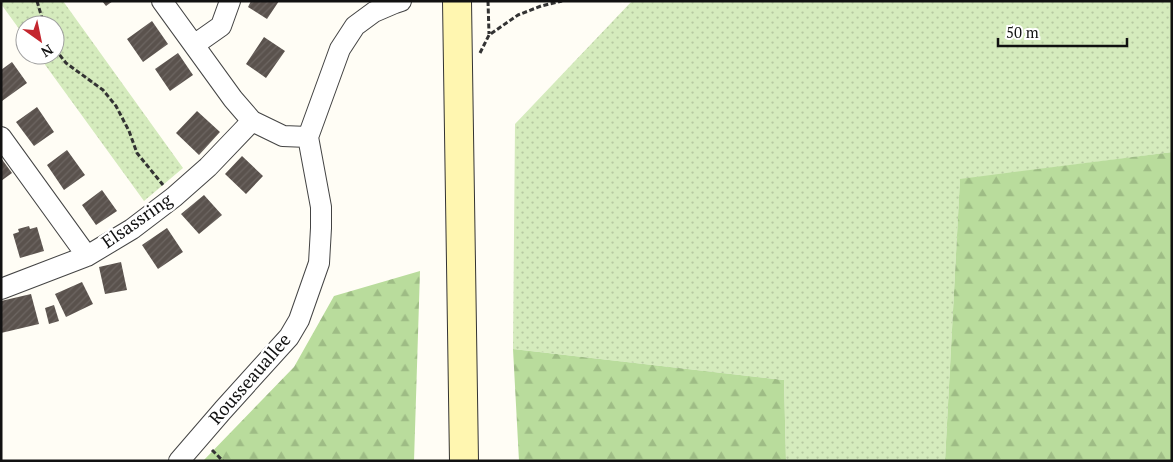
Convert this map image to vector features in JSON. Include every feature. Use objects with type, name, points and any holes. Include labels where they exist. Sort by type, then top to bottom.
[{"type":"main road","points":[[457,1],[464,461]]},
{"type":"street","points":[[162,1],[232,99],[252,121],[282,136],[308,136],[340,49],[355,26],[374,12],[401,1]]},
{"type":"street","points":[[194,45],[221,26],[230,1]]},
{"type":"street","name":"Elsassring","points":[[1,289],[87,256],[132,229],[174,197],[208,167],[252,121]]},
{"type":"street","name":"Rousseauallee","points":[[179,461],[289,337],[299,320],[319,263],[322,228],[321,207],[308,136]]},
{"type":"street","points":[[1,137],[87,256]]},
{"type":"path","points":[[36,1],[41,15]]},
{"type":"path","points":[[478,57],[489,35],[488,1]]},
{"type":"path","points":[[489,35],[518,15],[541,6],[562,1]]},
{"type":"path","points":[[65,62],[103,90],[116,106],[137,153],[174,197]]},
{"type":"green space","points":[[1,1],[63,1],[183,168],[144,201],[45,65],[65,65],[65,15],[15,15],[15,23],[1,4]]},
{"type":"green space","points":[[632,1],[1172,1],[1172,152],[960,180],[945,461],[786,461],[784,380],[513,349],[515,124]]},
{"type":"green space","points":[[1172,152],[1172,461],[945,461],[960,179]]},
{"type":"green space","points":[[420,271],[414,461],[203,461],[294,367],[334,296]]},
{"type":"green space","points":[[513,349],[784,380],[786,461],[519,461]]},
{"type":"building","points":[[102,1],[113,1],[106,6]]},
{"type":"building","points":[[251,1],[279,1],[267,19],[248,7]]},
{"type":"building","points":[[152,21],[168,44],[143,62],[127,39]]},
{"type":"building","points":[[264,37],[285,51],[266,78],[246,64]]},
{"type":"building","points":[[178,53],[193,75],[170,91],[155,69]]},
{"type":"building","points":[[12,62],[27,83],[2,101],[1,70]]},
{"type":"building","points":[[37,107],[54,132],[34,146],[16,122]]},
{"type":"building","points":[[197,111],[220,132],[199,155],[176,133]]},
{"type":"building","points":[[67,150],[85,175],[64,190],[47,165]]},
{"type":"building","points":[[242,156],[263,176],[246,194],[225,174]]},
{"type":"building","points":[[1,158],[12,173],[1,181]]},
{"type":"building","points":[[102,190],[117,211],[96,225],[82,205]]},
{"type":"building","points":[[204,195],[222,215],[199,234],[181,214]]},
{"type":"building","points":[[29,226],[30,229],[37,227],[44,251],[20,258],[13,234],[19,232],[18,229]]},
{"type":"building","points":[[167,228],[183,252],[158,269],[142,245]]},
{"type":"building","points":[[121,262],[127,290],[105,294],[99,267]]},
{"type":"building","points":[[82,282],[93,304],[66,317],[55,294]]},
{"type":"building","points":[[31,294],[39,324],[1,333],[1,301]]},
{"type":"building","points":[[54,305],[59,321],[49,324],[45,308]]}]
